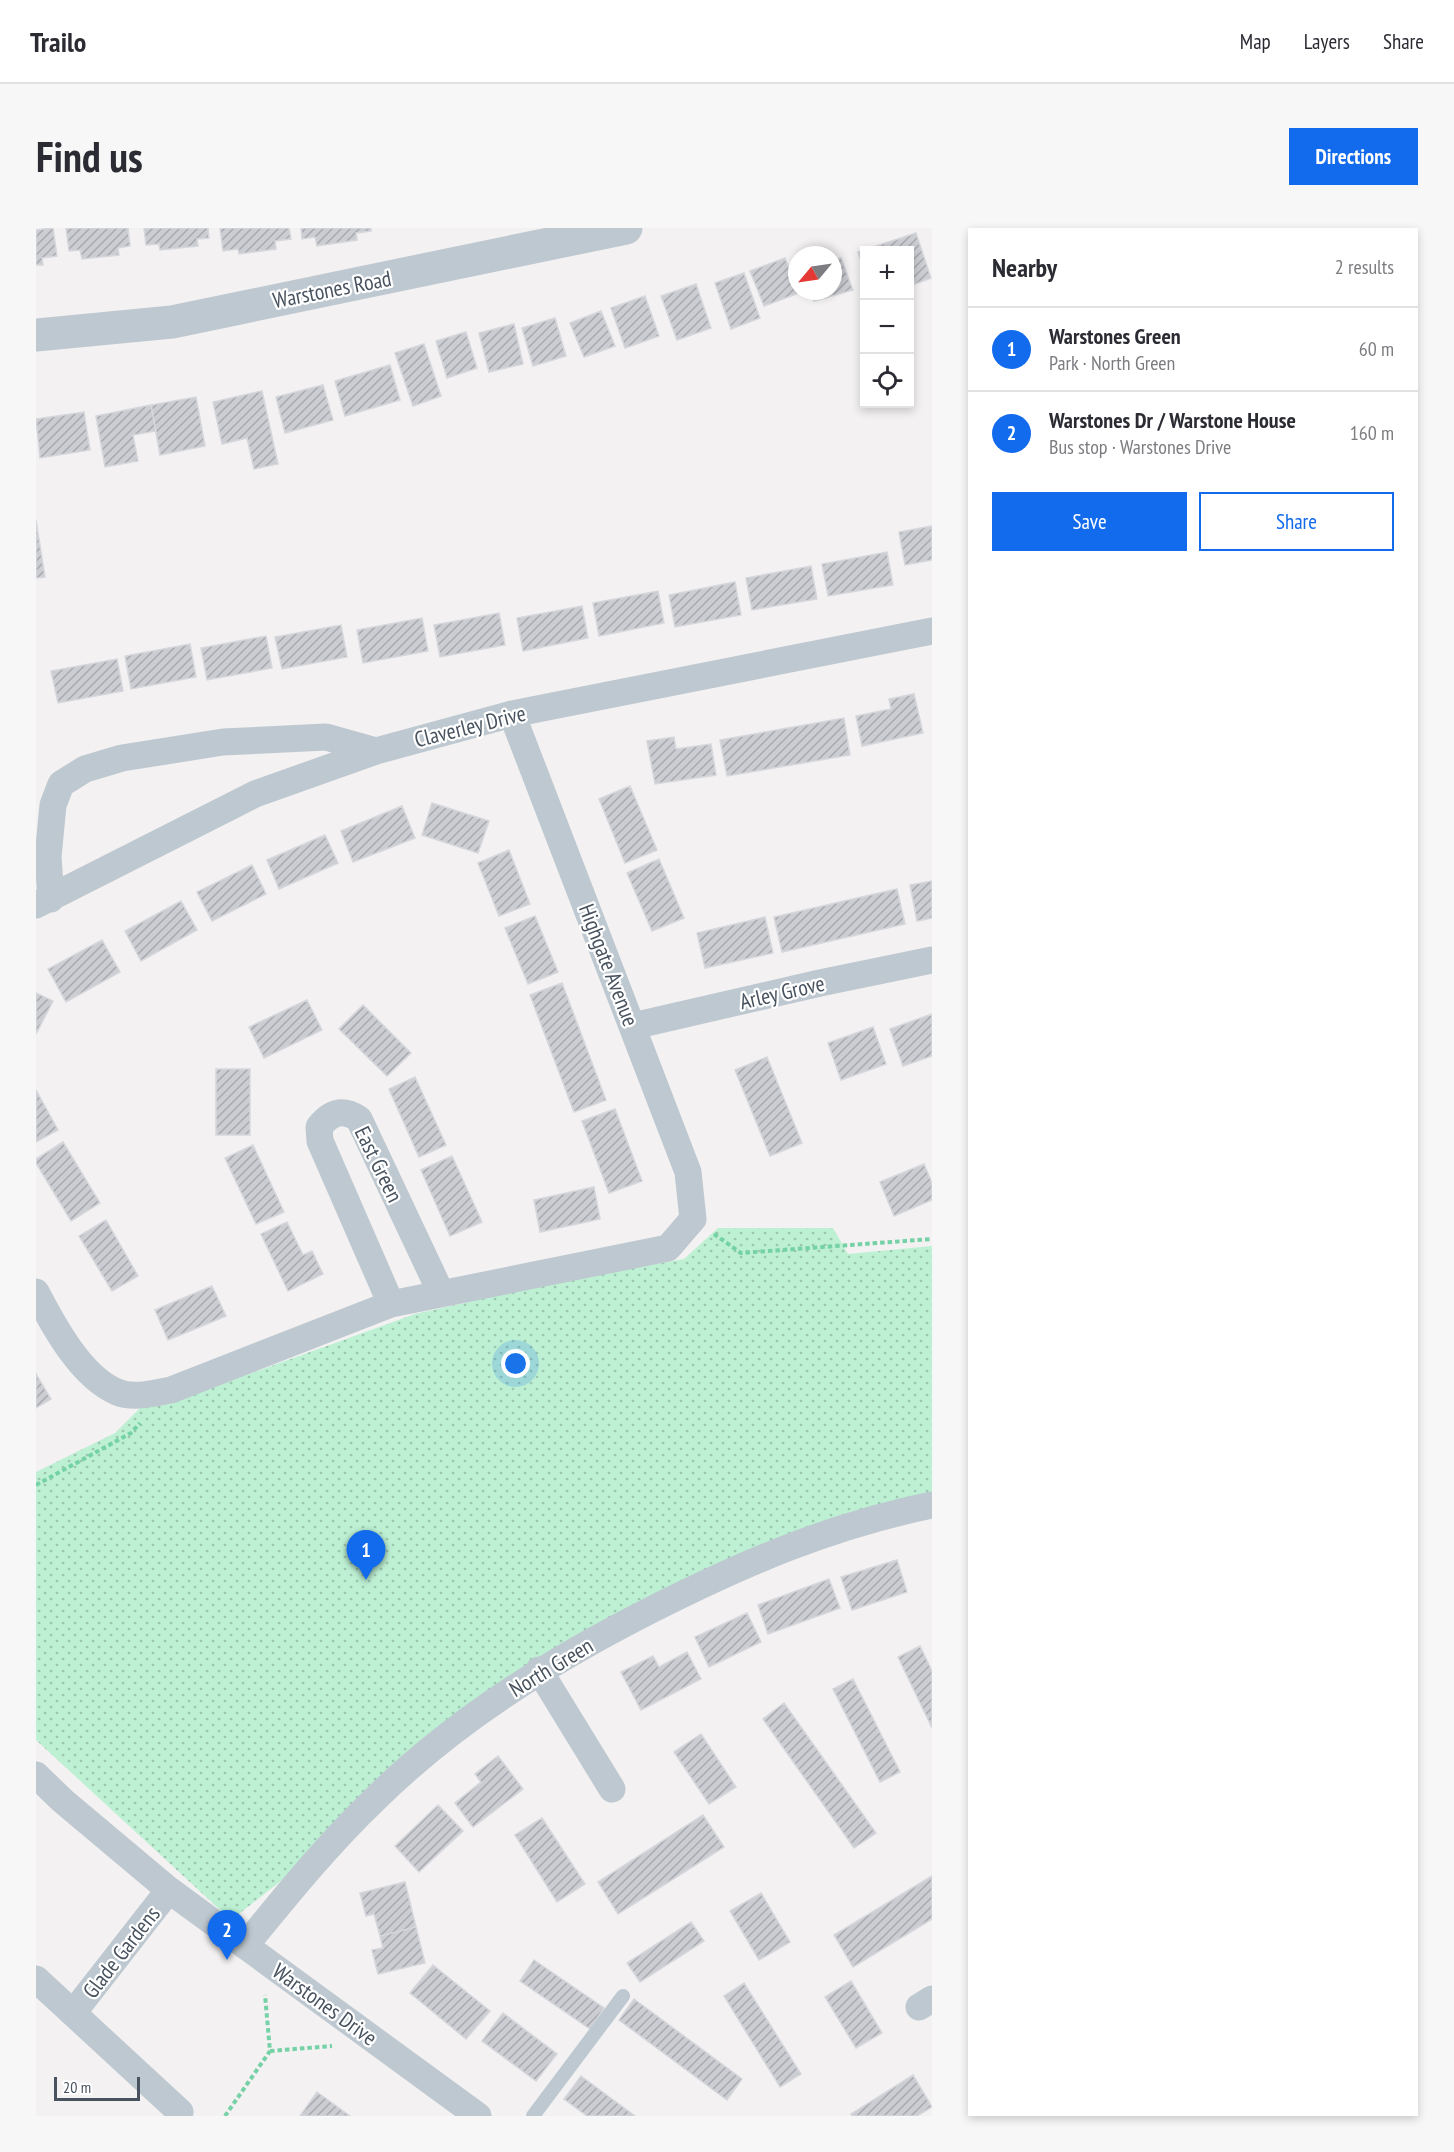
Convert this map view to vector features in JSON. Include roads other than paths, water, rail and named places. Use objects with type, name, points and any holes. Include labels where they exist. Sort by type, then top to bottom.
[{"type":"street","name":"Warstones Road","points":[[36,335],[172,322],[626,228]]},
{"type":"street","name":"Claverley Drive","points":[[43,902],[255,794],[376,751],[512,714],[932,631]]},
{"type":"street","name":"Highgate Avenue","points":[[441,1293],[668,1248],[693,1219],[688,1172],[512,714]]},
{"type":"street","points":[[43,902],[53,805],[61,784],[85,769],[122,758],[223,742],[326,737],[376,751]]},
{"type":"street","name":"Arley Grove","points":[[633,1026],[932,960]]},
{"type":"street","name":"East Green","points":[[391,1304],[320,1141],[319,1127],[327,1116],[340,1112],[350,1113],[359,1119],[441,1293]]},
{"type":"street","points":[[36,1292],[69,1347],[85,1368],[117,1392],[138,1396],[171,1390],[391,1304],[441,1293]]},
{"type":"street","name":"North Green","points":[[244,1946],[307,1871],[374,1800],[450,1733],[539,1670],[690,1590],[768,1554],[857,1523],[932,1505]]},
{"type":"street","points":[[539,1670],[612,1789]]},
{"type":"street","name":"Warstones Drive","points":[[36,1775],[63,1801],[169,1890],[478,2116]]},
{"type":"street","name":"Glade Gardens","points":[[73,2013],[169,1890]]},
{"type":"street","name":"Glade Gardens","points":[[36,1979],[180,2112]]},
{"type":"lane","points":[[533,2116],[623,1996]]},
{"type":"place","name":"Warstones Green","points":[[366,1580]]},
{"type":"place","name":"Warstones Dr / Warstone House","points":[[227,1960]]}]
